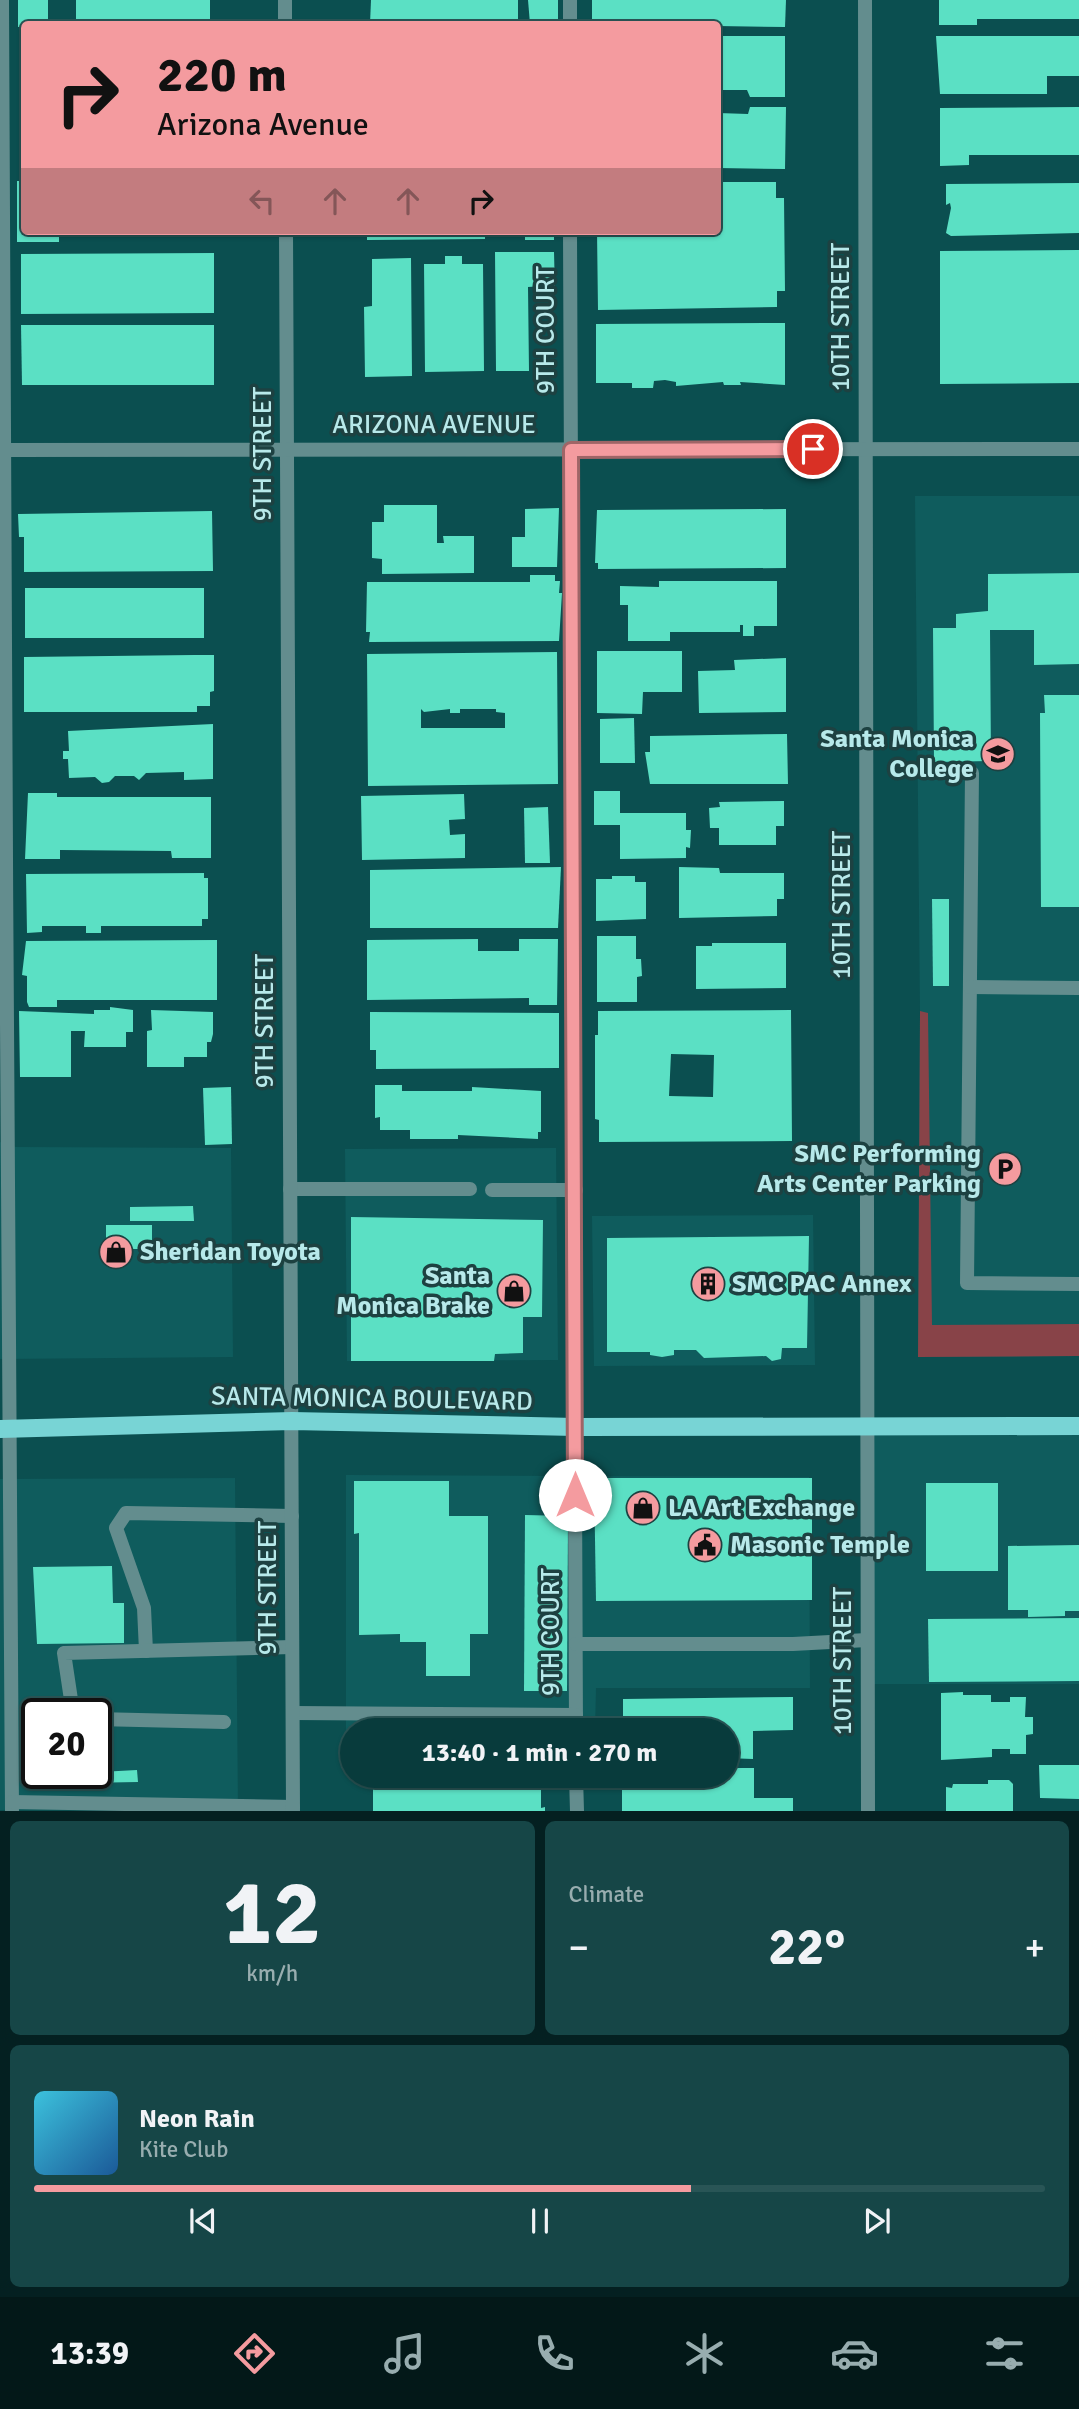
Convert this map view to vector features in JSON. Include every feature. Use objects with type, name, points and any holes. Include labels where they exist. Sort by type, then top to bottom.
[{"type":"main road","name":"SANTA MONICA BOULEVARD","points":[[5,1429],[292,1420],[575,1427],[1079,1426]]},
{"type":"street","points":[[2,0],[5,1577],[9,1798],[293,1809]]},
{"type":"street","points":[[285,0],[285,21]]},
{"type":"street","points":[[570,0],[570,21]]},
{"type":"street","name":"10TH STREET","points":[[865,0],[868,1811]]},
{"type":"street","name":"9TH STREET","points":[[286,235],[293,1809]]},
{"type":"street","name":"9TH COURT","points":[[570,235],[576,1190],[576,1718]]},
{"type":"street","name":"ARIZONA AVENUE","points":[[1,450],[1079,449]]},
{"type":"street","points":[[972,773],[967,1283],[1079,1284]]},
{"type":"street","points":[[970,987],[1079,988]]},
{"type":"street","points":[[290,1189],[470,1189]]},
{"type":"street","points":[[492,1190],[576,1190]]},
{"type":"street","points":[[146,1651],[144,1608],[116,1528],[126,1513],[292,1516]]},
{"type":"street","points":[[576,1644],[793,1644],[867,1640]]},
{"type":"street","points":[[71,1698],[64,1653],[292,1647]]},
{"type":"street","points":[[293,1713],[576,1714]]},
{"type":"street","points":[[112,1719],[224,1722]]},
{"type":"street","points":[[576,1788],[577,1811]]},
{"type":"shaded area","name":"Santa Monica College","points":[[915,496],[1079,496],[1079,1356],[918,1357],[920,1011]]},
{"type":"shaded area","points":[[920,1011],[928,1013],[932,1325],[1079,1324],[1079,1356],[918,1357]]},
{"type":"shaded area","name":"Sheridan Toyota","points":[[0,1142],[16,1147],[231,1148],[233,1357],[0,1359]]},
{"type":"shaded area","points":[[556,1148],[558,1360],[347,1361],[345,1149]]},
{"type":"shaded area","name":"SMC PAC Annex","points":[[813,1215],[815,1365],[594,1366],[592,1216]]},
{"type":"shaded area","points":[[1079,1426],[1079,1684],[868,1684],[867,1427]]},
{"type":"shaded area","points":[[346,1475],[809,1477],[810,1688],[596,1688],[595,1718],[346,1718]]},
{"type":"shaded area","points":[[235,1478],[238,1810],[0,1810],[0,1479]]},
{"type":"building","points":[[18,0],[48,0],[48,21],[21,21],[21,27],[18,27]]},
{"type":"building","points":[[76,0],[210,0],[210,21],[76,21]]},
{"type":"building","points":[[371,0],[518,0],[518,21],[370,21]]},
{"type":"building","points":[[528,0],[558,0],[558,21],[530,21]]},
{"type":"building","points":[[592,0],[786,0],[785,27],[721,26],[721,21],[592,21]]},
{"type":"building","points":[[939,0],[1079,0],[1079,19],[977,19],[977,25],[939,25]]},
{"type":"building","points":[[721,36],[785,36],[785,97],[750,97],[747,90],[721,90]]},
{"type":"building","points":[[936,36],[1079,36],[1079,76],[1047,76],[1047,94],[940,94]]},
{"type":"building","points":[[19,51],[21,51],[21,104]]},
{"type":"building","points":[[750,107],[786,107],[785,169],[721,168],[721,113],[748,114]]},
{"type":"building","points":[[1079,107],[1079,155],[969,155],[969,165],[940,166],[940,108]]},
{"type":"building","points":[[17,181],[21,181],[21,235],[59,235],[59,242],[17,242]]},
{"type":"building","points":[[721,182],[776,182],[776,198],[784,198],[785,291],[777,291],[777,307],[598,310],[597,235],[721,235]]},
{"type":"building","points":[[1079,183],[1079,233],[951,236],[946,233],[951,208],[950,203],[946,205],[946,184]]},
{"type":"building","points":[[367,235],[485,235],[485,239],[367,240]]},
{"type":"building","points":[[525,235],[554,235],[554,240],[525,240]]},
{"type":"building","points":[[1079,250],[1079,383],[940,384],[940,251]]},
{"type":"building","points":[[495,252],[554,252],[555,292],[544,292],[544,286],[528,287],[529,371],[496,371]]},
{"type":"building","points":[[214,253],[214,313],[21,314],[21,254]]},
{"type":"building","points":[[445,256],[462,256],[462,264],[483,264],[484,371],[425,372],[424,264],[445,264]]},
{"type":"building","points":[[411,258],[412,376],[365,377],[364,307],[372,306],[372,259]]},
{"type":"building","points":[[785,323],[785,385],[740,382],[741,385],[724,385],[723,382],[676,386],[676,382],[665,380],[654,381],[653,388],[632,388],[632,383],[596,383],[596,324]]},
{"type":"building","points":[[21,325],[214,325],[214,385],[22,385]]},
{"type":"building","points":[[384,505],[437,505],[437,543],[444,543],[443,536],[474,536],[474,573],[382,574],[382,559],[372,558],[372,522],[384,522]]},
{"type":"building","points":[[559,508],[557,567],[512,567],[512,537],[525,537],[525,509]]},
{"type":"building","points":[[786,509],[786,568],[598,569],[598,563],[595,563],[597,510]]},
{"type":"building","points":[[212,511],[213,571],[24,572],[24,537],[19,537],[18,514]]},
{"type":"building","points":[[1079,573],[1079,664],[1034,665],[1034,630],[990,630],[991,761],[934,762],[933,628],[956,628],[956,614],[988,611],[988,574]]},
{"type":"building","points":[[530,575],[555,575],[555,581],[560,581],[559,593],[562,593],[559,641],[369,642],[370,632],[366,632],[367,582],[530,582]]},
{"type":"building","points":[[659,581],[777,581],[777,626],[754,626],[754,636],[743,636],[743,625],[740,625],[740,632],[670,632],[670,641],[628,641],[628,605],[620,605],[620,586],[659,587]]},
{"type":"building","points":[[25,588],[204,588],[204,638],[25,638]]},
{"type":"building","points":[[597,651],[682,651],[682,692],[643,692],[642,714],[597,713]]},
{"type":"building","points":[[557,652],[558,784],[368,786],[367,654]],"holes":[[[421,709],[424,712],[450,709],[450,713],[460,713],[460,709],[496,709],[496,712],[505,713],[505,728],[421,728]]]},
{"type":"building","points":[[214,655],[214,691],[210,692],[210,706],[197,706],[197,712],[24,712],[24,657]]},
{"type":"building","points":[[786,658],[786,712],[699,713],[698,671],[735,670],[734,660]]},
{"type":"building","points":[[1044,695],[1079,695],[1079,907],[1041,907],[1040,713],[1045,713]]},
{"type":"building","points":[[634,718],[635,763],[600,763],[600,719]]},
{"type":"building","points":[[213,724],[213,779],[184,780],[184,772],[146,773],[139,780],[134,776],[115,776],[109,782],[102,783],[95,777],[69,778],[68,759],[63,759],[63,751],[69,751],[68,731]]},
{"type":"building","points":[[787,734],[788,784],[650,784],[645,752],[650,752],[650,736]]},
{"type":"building","points":[[594,791],[620,791],[620,813],[686,813],[686,830],[691,830],[690,848],[686,847],[686,858],[620,859],[620,825],[594,825]]},
{"type":"building","points":[[28,793],[57,793],[57,797],[211,797],[211,858],[172,858],[171,851],[60,850],[60,859],[25,859]]},
{"type":"building","points":[[464,794],[465,819],[449,820],[450,835],[465,834],[465,858],[362,860],[361,796]]},
{"type":"building","points":[[784,801],[784,826],[776,826],[776,845],[719,845],[719,828],[710,828],[709,808],[720,807],[719,802]]},
{"type":"building","points":[[548,807],[550,863],[525,863],[524,808]]},
{"type":"building","points":[[561,867],[558,928],[370,928],[370,870]]},
{"type":"building","points":[[679,867],[719,868],[720,873],[784,873],[784,899],[777,899],[777,916],[679,918]]},
{"type":"building","points":[[204,873],[204,878],[208,878],[208,919],[202,919],[202,926],[101,926],[101,933],[86,933],[86,926],[42,926],[42,932],[27,933],[26,874]]},
{"type":"building","points":[[612,876],[635,876],[635,882],[646,882],[646,919],[596,921],[596,879],[612,879]]},
{"type":"building","points":[[932,899],[949,899],[949,986],[933,986]]},
{"type":"building","points":[[597,936],[636,936],[636,959],[641,959],[642,976],[637,977],[637,1002],[597,1002]]},
{"type":"building","points":[[478,939],[478,951],[519,951],[519,939],[558,939],[557,1005],[529,1005],[529,998],[367,1000],[367,940]]},
{"type":"building","points":[[217,940],[217,1000],[57,1000],[57,1007],[29,1007],[27,1002],[27,976],[22,975],[26,941]]},
{"type":"building","points":[[712,943],[786,943],[786,988],[696,989],[696,946],[712,946]]},
{"type":"building","points":[[110,1007],[133,1010],[133,1032],[126,1032],[126,1047],[84,1047],[85,1031],[71,1031],[71,1077],[20,1077],[19,1011],[94,1014],[94,1010],[110,1010]]},
{"type":"building","points":[[151,1010],[213,1012],[213,1034],[211,1042],[207,1042],[207,1057],[184,1057],[184,1067],[147,1067],[147,1031],[152,1030]]},
{"type":"building","points":[[791,1010],[792,1141],[599,1142],[599,1120],[595,1119],[595,1035],[598,1035],[598,1011]],"holes":[[[671,1054],[714,1055],[713,1097],[669,1096]]]},
{"type":"building","points":[[370,1012],[559,1013],[559,1068],[376,1069],[376,1050],[370,1050]]},
{"type":"building","points":[[375,1085],[402,1085],[402,1091],[472,1091],[472,1087],[541,1091],[541,1132],[538,1132],[538,1139],[458,1135],[458,1139],[410,1139],[410,1130],[380,1130],[380,1117],[375,1118]]},
{"type":"building","points":[[231,1087],[232,1144],[205,1145],[203,1088]]},
{"type":"building","points":[[193,1206],[194,1221],[130,1221],[130,1207]]},
{"type":"building","points":[[351,1217],[543,1220],[542,1317],[523,1317],[523,1353],[495,1354],[494,1361],[351,1361]]},
{"type":"building","points":[[106,1225],[152,1225],[152,1249],[106,1249]]},
{"type":"building","name":"SMC PAC Annex","points":[[809,1236],[807,1348],[782,1348],[781,1359],[772,1361],[766,1356],[704,1358],[696,1350],[674,1350],[674,1355],[662,1357],[650,1355],[650,1352],[607,1352],[607,1238]]},
{"type":"building","points":[[594,1478],[812,1478],[812,1600],[596,1601]]},
{"type":"building","points":[[354,1481],[449,1481],[449,1516],[488,1516],[488,1634],[470,1634],[470,1676],[426,1676],[426,1642],[400,1642],[400,1634],[359,1635],[359,1533],[354,1534]]},
{"type":"building","points":[[926,1483],[998,1483],[998,1571],[926,1571]]},
{"type":"building","points":[[525,1515],[568,1516],[567,1691],[524,1691]]},
{"type":"building","points":[[1079,1545],[1079,1611],[1065,1611],[1065,1616],[1028,1617],[1028,1610],[1008,1610],[1008,1546]]},
{"type":"building","points":[[112,1566],[113,1603],[124,1603],[124,1643],[37,1644],[33,1567]]},
{"type":"building","points":[[1079,1618],[1079,1681],[929,1682],[928,1619]]},
{"type":"building","points":[[963,1692],[963,1695],[991,1695],[991,1702],[1010,1702],[1010,1697],[1026,1697],[1025,1717],[1033,1717],[1033,1734],[1026,1735],[1026,1754],[1010,1754],[1010,1749],[992,1749],[992,1757],[941,1760],[941,1693]]},
{"type":"building","points":[[793,1697],[793,1730],[753,1731],[753,1759],[739,1758],[739,1718],[623,1718],[623,1699]]},
{"type":"building","points":[[1039,1765],[1079,1765],[1079,1799],[1040,1798]]},
{"type":"building","points":[[739,1768],[754,1768],[754,1798],[793,1798],[793,1811],[622,1811],[622,1788],[739,1788]]},
{"type":"building","points":[[137,1770],[138,1782],[112,1782],[112,1771]]},
{"type":"building","points":[[988,1780],[1009,1780],[1013,1784],[1013,1811],[946,1811],[946,1787],[952,1788],[953,1784],[988,1784]]},
{"type":"building","points":[[373,1788],[541,1788],[541,1808],[545,1807],[545,1811],[373,1811]]},
{"type":"place","name":"Santa Monica College","points":[[998,754]]},
{"type":"place","name":"SMC Performing Arts Center Parking","points":[[1005,1169]]},
{"type":"place","name":"Sheridan Toyota","points":[[116,1252]]},
{"type":"place","name":"SMC PAC Annex","points":[[708,1284]]},
{"type":"place","name":"Santa Monica Brake","points":[[514,1291]]},
{"type":"place","name":"LA Art Exchange","points":[[643,1508]]},
{"type":"place","name":"Masonic Temple","points":[[705,1545]]},
{"type":"route","points":[[575,1495],[576,1190],[571,450],[813,449]]}]
